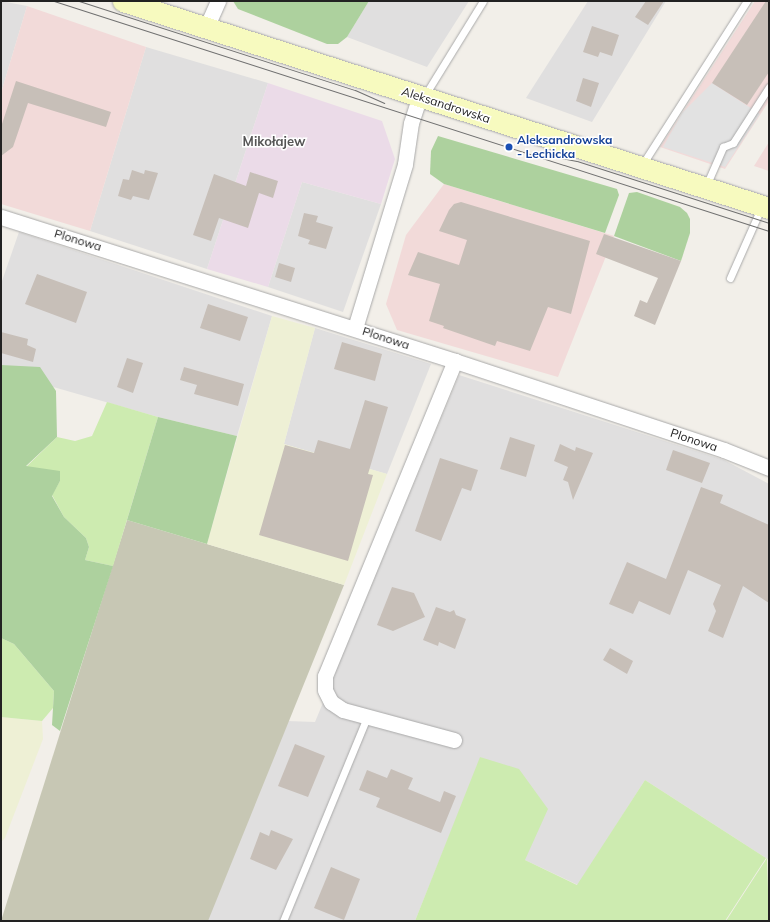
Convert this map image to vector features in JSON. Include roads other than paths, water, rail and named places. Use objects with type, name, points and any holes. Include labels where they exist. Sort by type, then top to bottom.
[{"type":"main road","name":"Aleksandrowska","points":[[123,1],[765,207]]},
{"type":"street","points":[[206,28],[218,1]]},
{"type":"street","points":[[355,328],[406,164],[411,124],[422,97]]},
{"type":"street","name":"Plonowa","points":[[1,217],[355,328],[724,450],[769,468]]},
{"type":"street","points":[[454,740],[343,710],[331,702],[325,690],[324,676],[455,361]]},
{"type":"lane","points":[[422,97],[483,1]]},
{"type":"lane","points":[[640,167],[747,1]]},
{"type":"lane","points":[[706,188],[723,147],[733,143],[769,87]]},
{"type":"lane","points":[[730,278],[765,207]]},
{"type":"lane","points":[[283,921],[367,717]]},
{"type":"tram line","points":[[54,1],[769,231]]},
{"type":"tram line","points":[[79,1],[355,90],[384,103]]},
{"type":"tram line","points":[[551,156],[577,161],[769,223]]},
{"type":"place","name":"Aleksandrowska - Lechicka","points":[[509,147]]},
{"type":"district","name":"Mikołajew","points":[[274,141]]}]
